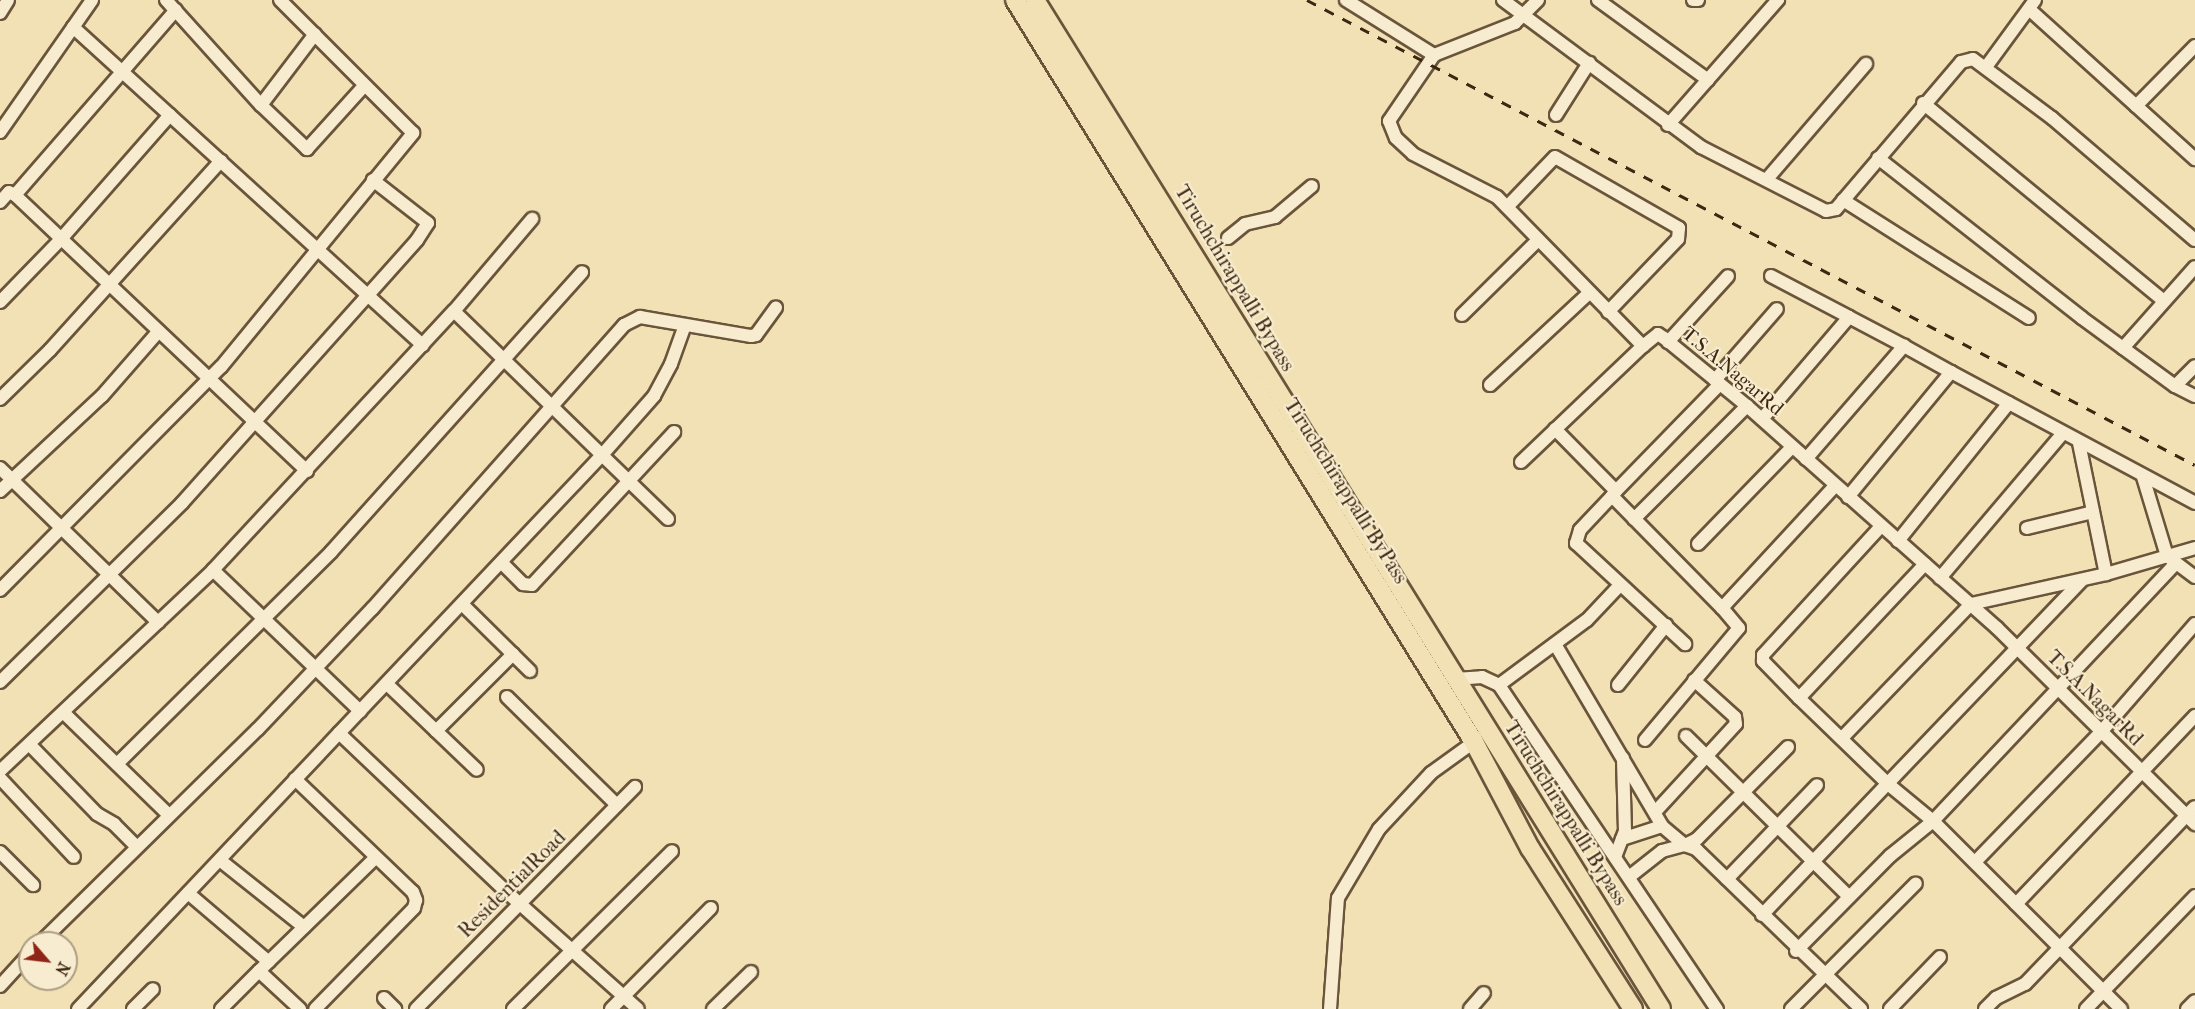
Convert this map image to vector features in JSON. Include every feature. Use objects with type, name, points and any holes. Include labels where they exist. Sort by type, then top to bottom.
[{"type":"highway","name":"Tiruchchirappalli ByPass","points":[[1015,0],[1474,742],[1530,848],[1633,1009]]},
{"type":"highway","name":"Tiruchchirappalli Bypass","points":[[1035,0],[1661,1009]]},
{"type":"highway","points":[[1494,740],[1490,756],[1528,831],[1530,848]]},
{"type":"street","points":[[0,13],[8,0]]},
{"type":"street","points":[[0,132],[92,0]]},
{"type":"street","points":[[166,0],[261,105],[307,149],[364,86]]},
{"type":"street","points":[[0,590],[209,378],[318,250],[413,132],[364,86],[280,0]]},
{"type":"street","points":[[1346,0],[1434,54]]},
{"type":"street","points":[[1503,0],[1522,18],[1588,63],[1668,125],[1701,147],[1767,179],[1826,212],[1832,212],[1843,200],[1923,103],[1967,58],[1986,67],[2052,118],[2195,240]]},
{"type":"street","points":[[1521,462],[1643,346],[1497,197],[1413,154],[1389,128],[1389,121],[1434,54],[1522,18],[1538,0]]},
{"type":"street","points":[[1598,0],[1708,80]]},
{"type":"street","points":[[1693,0],[1698,0]]},
{"type":"street","points":[[1668,125],[1778,0]]},
{"type":"street","points":[[1986,67],[2032,5],[2136,106],[2195,159]]},
{"type":"street","points":[[15,195],[176,10]]},
{"type":"street","points":[[73,27],[423,345]]},
{"type":"street","points":[[261,105],[315,34]]},
{"type":"street","points":[[2136,106],[2195,46]]},
{"type":"street","points":[[1556,116],[1588,63]]},
{"type":"street","points":[[1767,179],[1866,64]]},
{"type":"street","points":[[1923,103],[2164,302]]},
{"type":"street","points":[[0,302],[61,239],[170,115]]},
{"type":"street","points":[[1507,207],[1555,157],[1679,228],[1678,239],[1608,312]]},
{"type":"street","points":[[1878,158],[2123,348],[2175,386],[2195,396]]},
{"type":"street","points":[[0,399],[110,284],[221,161]]},
{"type":"street","points":[[0,682],[182,503],[256,423],[428,223],[373,180]]},
{"type":"street","points":[[1228,238],[1245,224],[1275,217],[1312,186]]},
{"type":"street","points":[[0,202],[9,192],[15,195],[307,471]]},
{"type":"street","points":[[1843,200],[2029,318]]},
{"type":"street","points":[[2,765],[30,745],[65,714],[213,570],[454,311],[532,219]]},
{"type":"street","points":[[1462,315],[1539,240]]},
{"type":"street","points":[[2123,348],[2195,267]]},
{"type":"street","points":[[117,764],[265,619],[582,272]]},
{"type":"street","points":[[1668,342],[1728,276]]},
{"type":"street","points":[[1771,276],[1904,346],[2142,477],[2195,503]]},
{"type":"street","points":[[1490,385],[1589,293]]},
{"type":"street","points":[[52,931],[315,668],[631,320],[640,317],[751,336],[756,335],[776,307]]},
{"type":"street","points":[[1685,644],[1576,543],[1580,530],[1718,382],[1777,309]]},
{"type":"street","points":[[454,311],[668,519]]},
{"type":"street","points":[[1762,420],[1849,317]]},
{"type":"street","points":[[78,1009],[221,861],[295,779],[463,605],[602,455],[654,396],[671,364],[685,325]]},
{"type":"street","points":[[0,491],[102,396],[159,331]]},
{"type":"street","points":[[1628,331],[1628,361]]},
{"type":"street","name":"T.S.A.NagarRd","points":[[1643,346],[1658,334],[1747,406],[1971,604],[2144,774],[2192,816]]},
{"type":"street","points":[[1806,459],[1904,346]]},
{"type":"street","points":[[2175,386],[2195,366]]},
{"type":"street","points":[[1848,497],[1951,372]]},
{"type":"street","points":[[1899,541],[2009,403]]},
{"type":"street","points":[[1634,519],[1747,406]]},
{"type":"street","points":[[1555,429],[1634,519],[1722,608],[1738,628],[1645,740]]},
{"type":"street","points":[[501,563],[523,584],[532,585],[674,432]]},
{"type":"street","points":[[1940,578],[2062,434]]},
{"type":"street","points":[[2079,442],[2106,574]]},
{"type":"street","points":[[1698,544],[1792,447]]},
{"type":"street","points":[[0,468],[158,622]]},
{"type":"street","points":[[2142,477],[2172,560],[2195,577]]},
{"type":"street","points":[[1722,608],[1835,486]]},
{"type":"street","points":[[2027,528],[2093,512]]},
{"type":"street","points":[[1881,526],[1763,655],[1763,661],[1888,784],[1933,821],[2121,1009]]},
{"type":"street","points":[[1842,738],[1971,604],[2172,560],[2195,548]]},
{"type":"street","points":[[1796,951],[1849,897],[1933,821],[2059,690],[2172,560]]},
{"type":"street","points":[[1799,698],[1925,564]]},
{"type":"street","points":[[213,570],[360,711]]},
{"type":"street","points":[[1762,915],[2082,580]]},
{"type":"street","points":[[1499,685],[1587,620],[1620,585]]},
{"type":"street","points":[[463,605],[530,671]]},
{"type":"street","points":[[1975,862],[2101,732],[2195,624]]},
{"type":"street","points":[[1618,685],[1666,625]]},
{"type":"street","name":"Tiruchchirappalli Bypass","points":[[1432,641],[1434,658],[1477,727],[1474,742]]},
{"type":"street","points":[[1555,644],[1656,811],[1662,826],[1727,879],[1796,951],[1861,1009]]},
{"type":"street","points":[[436,730],[513,654]]},
{"type":"street","points":[[1455,679],[1482,677],[1499,685],[1717,1009]]},
{"type":"street","points":[[1656,811],[1736,724],[1735,717],[1694,680]]},
{"type":"street","points":[[387,684],[477,770]]},
{"type":"street","points":[[507,697],[617,805]]},
{"type":"street","points":[[65,714],[168,814]]},
{"type":"street","points":[[2016,904],[2144,774],[2195,716]]},
{"type":"street","points":[[339,733],[520,904],[638,1009]]},
{"type":"street","points":[[1686,736],[1742,795],[1849,897]]},
{"type":"street","points":[[1330,1009],[1338,898],[1379,829],[1431,773],[1474,742]]},
{"type":"street","points":[[30,745],[97,814],[114,824],[136,846]]},
{"type":"street","points":[[1629,877],[1662,851],[1697,839],[1788,747]]},
{"type":"street","points":[[1615,857],[1622,839],[1623,756]]},
{"type":"street","points":[[0,778],[74,857]]},
{"type":"street","points":[[295,779],[413,892],[414,908],[315,1009]]},
{"type":"street","points":[[1727,879],[1817,785]]},
{"type":"street","name":"ResidentialRoad","points":[[416,1009],[635,787]]},
{"type":"street","points":[[1985,1009],[1996,998],[2025,984],[2192,816]]},
{"type":"street","points":[[1622,839],[1662,826]]},
{"type":"street","points":[[513,1009],[672,851]]},
{"type":"street","points":[[0,852],[33,885]]},
{"type":"street","points":[[220,1009],[375,858]]},
{"type":"street","points":[[221,861],[304,927]]},
{"type":"street","points":[[1791,1009],[1916,883]]},
{"type":"street","points":[[188,893],[269,962]]},
{"type":"street","points":[[2086,1009],[2195,896]]},
{"type":"street","points":[[611,1009],[711,908]]},
{"type":"street","points":[[1890,1009],[1940,957]]},
{"type":"street","points":[[0,986],[18,966]]},
{"type":"street","points":[[259,971],[300,1009]]},
{"type":"street","points":[[712,1009],[751,972]]},
{"type":"street","points":[[133,1009],[153,989]]},
{"type":"street","points":[[1470,1009],[1484,993]]},
{"type":"street","points":[[384,998],[395,1009]]},
{"type":"street","points":[[2187,1009],[2195,1001]]},
{"type":"railway","points":[[1307,0],[2195,465]]}]
